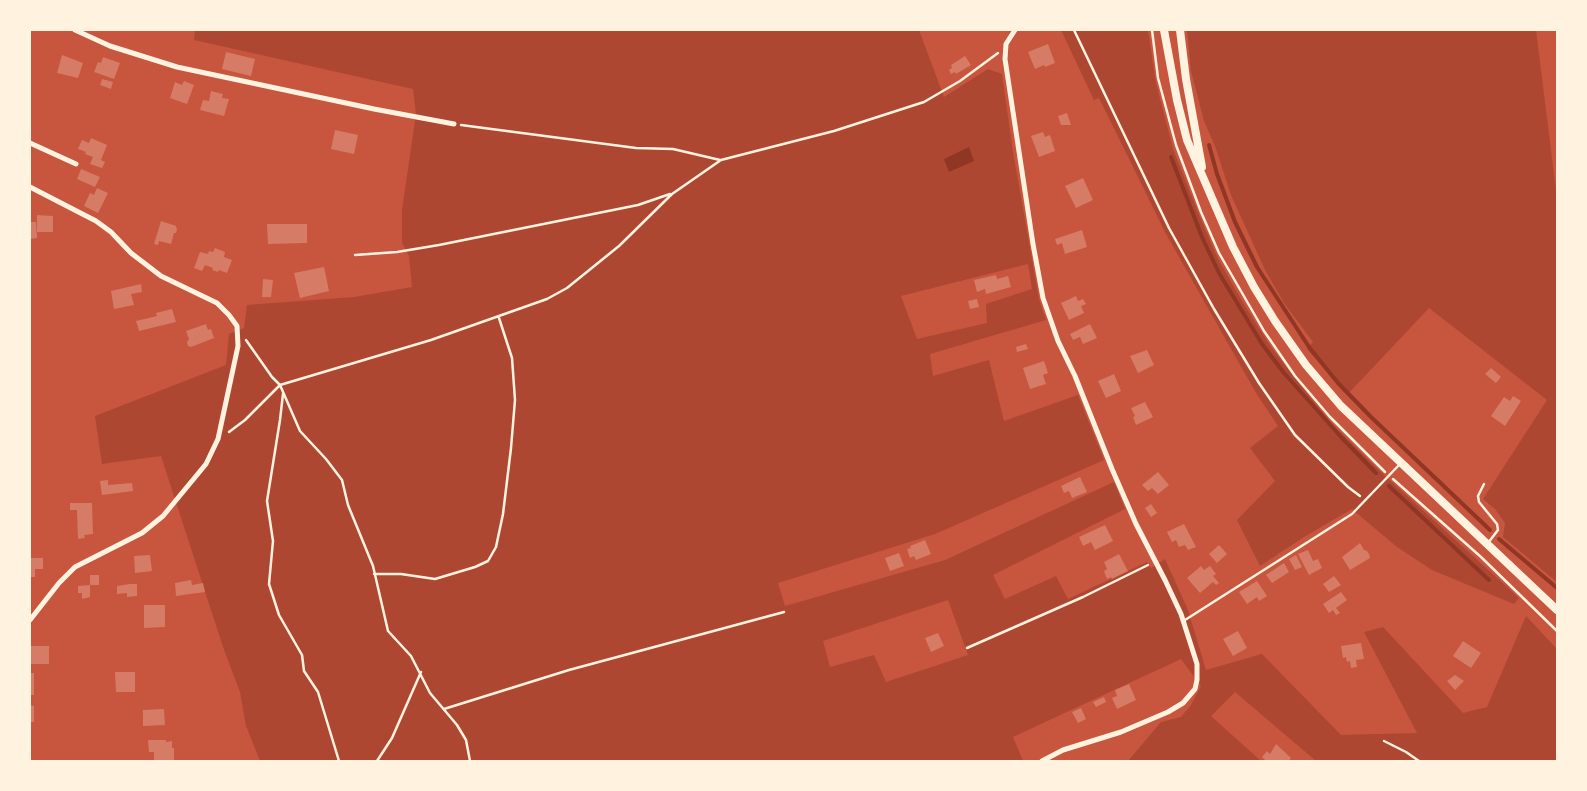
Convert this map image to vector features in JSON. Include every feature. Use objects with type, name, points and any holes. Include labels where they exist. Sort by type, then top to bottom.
[{"type":"main road","points":[[1164,30],[1170,67],[1187,140],[1233,247],[1275,321],[1306,365],[1341,406],[1557,610]]},
{"type":"main road","points":[[1180,30],[1186,79],[1204,179]]},
{"type":"street","points":[[75,30],[110,46],[177,67],[454,124]]},
{"type":"street","points":[[1016,30],[1008,39],[1005,48],[1005,59],[1043,298],[1058,341],[1075,376],[1112,469],[1136,524],[1165,580],[1183,621],[1198,664],[1195,689],[1189,698],[1168,712],[1121,732],[1063,750],[1042,761]]},
{"type":"street","points":[[30,143],[76,164]]},
{"type":"street","points":[[30,187],[96,221],[111,232],[146,266],[161,276],[217,303],[230,315],[236,326],[238,346],[218,439],[206,464],[163,516],[142,533],[75,567],[59,583],[30,620]]},
{"type":"lane","points":[[1183,621],[1352,514],[1401,463]]},
{"type":"lane","points":[[1484,484],[1478,496],[1479,502],[1497,524],[1498,530],[1487,544]]},
{"type":"path","points":[[1074,30],[1169,228],[1214,309],[1254,375],[1295,435],[1348,487],[1365,500]]},
{"type":"path","points":[[1152,30],[1158,78],[1176,145],[1201,212],[1219,253],[1264,331],[1295,376],[1330,417],[1388,475],[1474,551],[1557,631]]},
{"type":"path","points":[[218,439],[245,420],[280,385],[431,340],[547,299],[567,288],[619,246],[672,194],[721,160],[834,130],[924,102],[960,81],[1005,48]]},
{"type":"path","points":[[454,124],[636,148],[673,149],[721,160]]},
{"type":"path","points":[[355,255],[397,252],[439,245],[638,205],[672,194]]},
{"type":"path","points":[[374,574],[401,574],[435,579],[488,561],[496,547],[510,457],[515,400],[512,358],[499,317]]},
{"type":"path","points":[[236,326],[280,385],[300,431],[326,459],[342,480],[348,505],[374,574],[388,631],[411,656],[421,672],[430,693],[466,740],[470,761]]},
{"type":"path","points":[[283,393],[267,501],[273,541],[269,584],[279,615],[302,656],[304,671],[318,692],[339,761]]},
{"type":"path","points":[[967,648],[1083,598],[1155,562]]},
{"type":"path","points":[[444,710],[570,670],[784,612]]},
{"type":"path","points":[[377,761],[392,738],[421,672]]},
{"type":"path","points":[[1384,741],[1419,761]]},
{"type":"shaded area","points":[[195,30],[919,30],[944,97],[988,69],[1002,74],[1013,152],[1039,299],[1046,320],[930,354],[933,376],[989,360],[1004,421],[1078,395],[1104,460],[935,534],[778,583],[785,606],[945,560],[1114,482],[1125,509],[993,575],[1005,599],[1056,576],[1068,599],[1147,562],[1151,568],[1165,559],[1188,610],[1206,670],[1262,654],[1341,735],[1417,733],[1364,632],[1383,627],[1463,713],[1487,707],[1526,616],[1557,649],[1557,761],[1316,761],[1235,692],[1211,716],[1261,761],[1128,761],[1161,722],[1181,717],[1191,705],[1201,686],[1181,659],[1013,737],[1023,761],[260,761],[246,726],[240,692],[223,647],[161,456],[102,464],[95,416],[226,365],[229,334],[244,328],[247,305],[354,297],[412,287],[409,256],[402,243],[402,210],[416,114],[413,89],[194,40]],"holes":[[[1028,264],[1032,289],[986,304],[987,323],[917,339],[901,296]],[[948,600],[968,655],[886,682],[874,655],[830,667],[823,641]]]},
{"type":"shaded area","points":[[1061,30],[1148,30],[1156,83],[1173,149],[1218,259],[1271,347],[1333,425],[1382,473],[1519,598],[1514,604],[1432,570],[1397,547],[1352,509],[1260,566],[1237,520],[1275,481],[1250,448],[1278,426],[1256,393],[1166,234],[1099,98],[1094,100]]},
{"type":"shaded area","points":[[1187,30],[1536,30],[1557,198],[1557,582],[1503,537],[1505,523],[1495,509],[1483,499],[1547,400],[1429,308],[1347,395],[1307,349],[1313,342],[1284,303],[1265,270],[1231,195],[1215,146],[1204,121],[1191,71]]},
{"type":"shaded area","points":[[969,147],[974,161],[949,172],[944,159]]},
{"type":"building","points":[[1048,44],[1055,63],[1035,69],[1028,52]]},
{"type":"building","points":[[226,52],[255,59],[251,76],[222,69]]},
{"type":"building","points":[[62,55],[83,63],[78,78],[57,73]]},
{"type":"building","points":[[965,56],[971,65],[956,74],[955,72],[951,74],[949,70],[952,68],[951,65]]},
{"type":"building","points":[[103,57],[120,63],[114,79],[94,72],[98,62],[101,63]]},
{"type":"building","points":[[102,79],[113,82],[111,89],[100,85]]},
{"type":"building","points":[[184,81],[194,85],[187,104],[170,98],[175,82],[182,85]]},
{"type":"building","points":[[211,91],[223,94],[222,98],[229,99],[224,116],[200,110],[203,100],[209,101]]},
{"type":"building","points":[[1067,113],[1071,125],[1061,125],[1058,116]]},
{"type":"building","points":[[335,130],[358,135],[354,154],[331,149]]},
{"type":"building","points":[[1043,132],[1045,137],[1050,135],[1055,151],[1039,157],[1031,136]]},
{"type":"building","points":[[91,138],[107,145],[101,160],[105,162],[102,168],[90,164],[93,157],[78,149],[82,140],[89,143]]},
{"type":"building","points":[[81,169],[100,177],[95,187],[77,179]]},
{"type":"building","points":[[1083,178],[1093,200],[1076,208],[1065,186]]},
{"type":"building","points":[[97,188],[108,193],[98,213],[84,206],[90,193],[94,195]]},
{"type":"building","points":[[37,215],[53,216],[53,232],[37,232]]},
{"type":"building","points":[[161,221],[176,226],[177,230],[174,233],[171,244],[159,241],[158,245],[154,244]]},
{"type":"building","points":[[30,222],[36,222],[37,238],[30,239]]},
{"type":"building","points":[[267,224],[307,224],[307,243],[268,244]]},
{"type":"building","points":[[1082,230],[1087,247],[1065,254],[1062,243],[1057,245],[1055,239]]},
{"type":"building","points":[[215,248],[225,252],[224,257],[232,260],[227,273],[212,270],[213,268],[205,265],[202,271],[194,268],[200,252],[208,254],[209,251],[213,252]]},
{"type":"building","points":[[324,267],[329,291],[300,298],[294,273]]},
{"type":"building","points":[[996,275],[997,279],[1008,276],[1011,287],[986,294],[985,289],[977,292],[974,280]]},
{"type":"building","points":[[263,279],[273,280],[271,297],[262,297]]},
{"type":"building","points":[[141,284],[142,292],[131,294],[134,305],[114,309],[111,291]]},
{"type":"building","points":[[1076,296],[1078,301],[1083,299],[1086,304],[1081,306],[1084,313],[1069,320],[1061,303]]},
{"type":"building","points":[[977,299],[979,307],[970,309],[968,301]]},
{"type":"building","points":[[172,309],[176,322],[139,331],[136,321],[157,316],[156,313]]},
{"type":"building","points":[[206,324],[208,330],[211,329],[214,338],[191,347],[188,346],[187,342],[189,339],[186,331]]},
{"type":"building","points":[[1090,324],[1097,338],[1083,344],[1080,337],[1073,340],[1070,334]]},
{"type":"building","points":[[1026,344],[1028,349],[1017,352],[1016,347]]},
{"type":"building","points":[[1147,350],[1154,365],[1138,373],[1130,356]]},
{"type":"building","points":[[1044,361],[1048,373],[1043,375],[1046,384],[1030,389],[1023,368]]},
{"type":"building","points":[[1491,368],[1501,377],[1496,383],[1485,374]]},
{"type":"building","points":[[1114,374],[1121,391],[1106,398],[1098,381]]},
{"type":"building","points":[[1513,396],[1521,401],[1505,426],[1491,416],[1504,397],[1510,401]]},
{"type":"building","points":[[1145,402],[1153,417],[1136,425],[1133,417],[1135,416],[1131,408]]},
{"type":"building","points":[[1158,472],[1169,485],[1158,494],[1152,488],[1148,491],[1142,485]]},
{"type":"building","points":[[1080,477],[1087,492],[1072,498],[1069,491],[1064,493],[1061,486]]},
{"type":"building","points":[[108,480],[108,485],[132,483],[133,491],[102,495],[100,481]]},
{"type":"building","points":[[70,503],[92,503],[93,534],[84,535],[85,538],[78,539],[77,510],[70,510]]},
{"type":"building","points":[[1151,504],[1157,513],[1151,517],[1145,508]]},
{"type":"building","points":[[1184,524],[1196,547],[1188,550],[1185,545],[1179,547],[1176,540],[1172,542],[1167,532]]},
{"type":"building","points":[[1105,525],[1113,541],[1095,550],[1091,542],[1083,546],[1079,537]]},
{"type":"building","points":[[925,540],[931,554],[916,560],[914,556],[910,558],[907,549]]},
{"type":"building","points":[[1360,543],[1370,558],[1350,570],[1342,557]]},
{"type":"building","points":[[1219,545],[1227,554],[1217,563],[1209,554]]},
{"type":"building","points":[[1308,550],[1313,561],[1318,559],[1322,568],[1309,575],[1298,554]]},
{"type":"building","points":[[899,553],[904,566],[890,571],[885,558]]},
{"type":"building","points":[[1119,554],[1128,571],[1112,579],[1111,577],[1107,579],[1104,571],[1107,569],[1104,562]]},
{"type":"building","points":[[150,555],[152,571],[135,573],[134,556]]},
{"type":"building","points":[[1296,555],[1302,567],[1295,570],[1289,559]]},
{"type":"building","points":[[30,558],[43,558],[43,569],[35,569],[35,577],[30,577]]},
{"type":"building","points":[[1284,563],[1289,572],[1272,583],[1266,575]]},
{"type":"building","points":[[1201,566],[1204,570],[1210,566],[1216,574],[1213,576],[1219,583],[1216,585],[1213,582],[1200,593],[1187,578]]},
{"type":"building","points":[[90,575],[99,575],[99,585],[90,585]]},
{"type":"building","points":[[1334,576],[1341,585],[1329,592],[1323,584]]},
{"type":"building","points":[[191,580],[192,585],[203,583],[205,592],[176,596],[175,583]]},
{"type":"building","points":[[1257,581],[1267,596],[1259,601],[1257,597],[1247,604],[1239,592]]},
{"type":"building","points":[[137,584],[137,596],[127,597],[127,593],[117,594],[117,586]]},
{"type":"building","points":[[90,585],[90,597],[82,599],[82,593],[78,593],[78,586]]},
{"type":"building","points":[[1341,592],[1347,600],[1336,608],[1340,613],[1336,615],[1333,610],[1329,613],[1323,604]]},
{"type":"building","points":[[144,605],[165,605],[165,627],[144,628]]},
{"type":"building","points":[[1238,631],[1247,648],[1233,656],[1223,639]]},
{"type":"building","points":[[938,633],[944,646],[931,652],[925,638]]},
{"type":"building","points":[[1463,641],[1481,653],[1471,668],[1453,656]]},
{"type":"building","points":[[1361,643],[1364,659],[1356,660],[1357,667],[1351,668],[1350,661],[1347,662],[1346,657],[1343,658],[1341,646]]},
{"type":"building","points":[[30,646],[49,646],[49,664],[30,664]]},
{"type":"building","points":[[115,672],[135,672],[135,692],[116,692]]},
{"type":"building","points":[[30,673],[34,673],[34,695],[30,695]]},
{"type":"building","points":[[1455,675],[1464,681],[1455,690],[1447,681]]},
{"type":"building","points":[[1129,684],[1136,700],[1117,709],[1112,698],[1117,696],[1115,690]]},
{"type":"building","points":[[1104,697],[1106,702],[1096,707],[1093,702]]},
{"type":"building","points":[[30,705],[34,706],[34,722],[30,722]]},
{"type":"building","points":[[1081,708],[1086,719],[1078,723],[1072,712]]},
{"type":"building","points":[[164,709],[165,725],[143,726],[143,710]]},
{"type":"building","points":[[148,740],[172,741],[174,761],[154,761],[154,752],[149,752]]},
{"type":"building","points":[[1276,744],[1291,758],[1289,761],[1266,761],[1262,757],[1267,751],[1270,754]]},
{"type":"waterway","points":[[1209,145],[1217,174],[1235,222],[1257,267],[1309,347],[1338,383],[1371,417],[1490,530]]},
{"type":"waterway","points":[[1171,157],[1202,237],[1219,273],[1262,344],[1284,373],[1376,473]]},
{"type":"waterway","points":[[1389,486],[1489,580]]},
{"type":"waterway","points":[[1499,539],[1557,588]]}]
